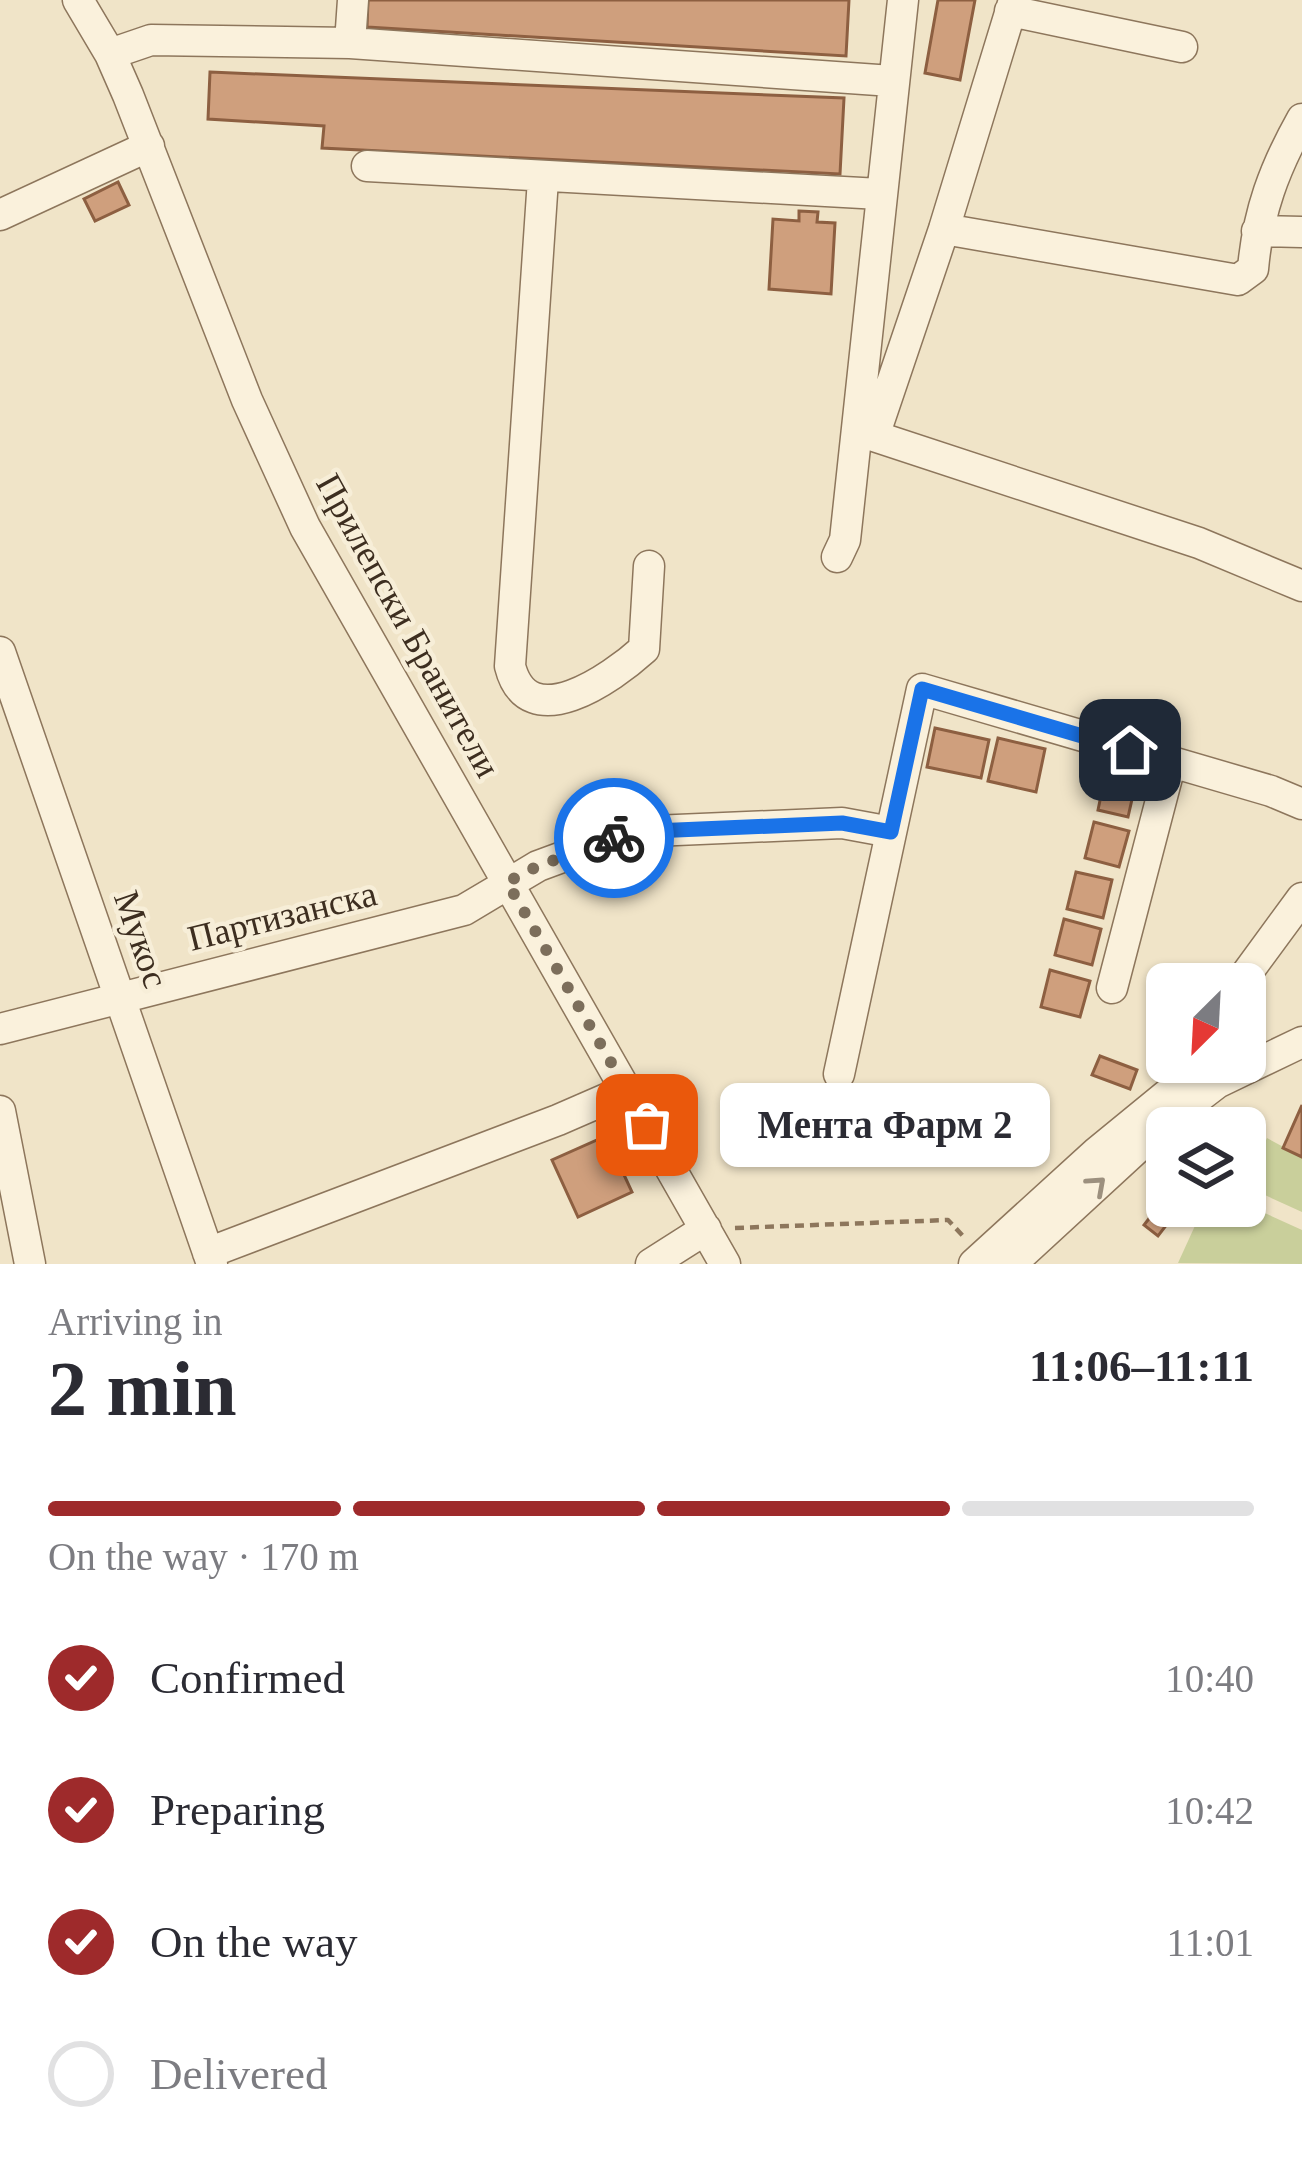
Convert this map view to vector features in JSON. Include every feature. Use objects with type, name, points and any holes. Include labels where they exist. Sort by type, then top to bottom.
[{"type":"street","name":"Прилепски Бранители","points":[[78,0],[110,54],[247,400],[305,527],[725,1264]]},
{"type":"street","points":[[350,43],[353,0]]},
{"type":"street","points":[[837,557],[844,540],[903,0]]},
{"type":"street","points":[[1182,46],[1012,5],[874,436],[1254,562],[1302,586]]},
{"type":"street","points":[[110,54],[151,40],[350,43],[892,81]]},
{"type":"street","points":[[944,229],[1223,281],[1246,278],[1253,269],[1257,231],[1276,164],[1302,119]]},
{"type":"street","points":[[0,215],[149,146]]},
{"type":"street","points":[[367,166],[880,194]]},
{"type":"street","points":[[544,179],[509,666],[515,687],[528,696],[549,698],[584,694],[612,678],[644,649],[649,566]]},
{"type":"street","points":[[1257,231],[1302,232]]},
{"type":"street","name":"Мукос","points":[[0,652],[210,1258],[627,1090]]},
{"type":"street","points":[[839,1073],[922,689],[1302,804]]},
{"type":"street","points":[[1112,988],[1172,762]]},
{"type":"street","name":"Партизанска","points":[[0,1029],[464,910],[538,866],[630,832],[842,823],[891,832]]},
{"type":"street","points":[[1254,963],[1302,898]]},
{"type":"street","points":[[1266,1037],[1302,1021]]},
{"type":"street","points":[[1266,1052],[1302,1042]]},
{"type":"street","points":[[989,1261],[1096,1152],[1188,1083]]},
{"type":"street","points":[[0,1111],[30,1264]]},
{"type":"street","points":[[652,1264],[706,1229]]},
{"type":"path","points":[[706,1229],[948,1220],[989,1261]]},
{"type":"green space","points":[[1266,1140],[1302,1157],[1302,1212],[1266,1196]]},
{"type":"green space","points":[[1266,1214],[1302,1230],[1302,1264],[1178,1263],[1194,1227],[1266,1227]]},
{"type":"building","points":[[368,0],[849,0],[846,56],[367,27]]},
{"type":"building","points":[[938,0],[975,0],[960,80],[925,73]]},
{"type":"building","points":[[210,72],[844,98],[840,174],[322,148],[324,126],[208,119]]},
{"type":"building","points":[[118,182],[129,205],[95,221],[84,199]]},
{"type":"building","points":[[799,211],[818,212],[817,222],[835,223],[831,294],[769,289],[773,219],[799,221]]},
{"type":"building","points":[[935,728],[989,740],[981,778],[927,767]]},
{"type":"building","points":[[998,738],[1045,749],[1036,792],[988,781]]},
{"type":"building","points":[[1107,767],[1138,773],[1128,817],[1098,810]]},
{"type":"building","points":[[1094,822],[1129,831],[1119,867],[1085,858]]},
{"type":"building","points":[[1076,872],[1112,880],[1103,918],[1067,909]]},
{"type":"building","points":[[1064,919],[1101,929],[1092,965],[1055,955]]},
{"type":"building","points":[[1050,970],[1090,981],[1080,1017],[1041,1007]]},
{"type":"building","points":[[1100,1056],[1137,1070],[1130,1089],[1092,1075]]},
{"type":"building","points":[[1302,1105],[1302,1157],[1283,1148]]},
{"type":"building","points":[[606,1136],[632,1192],[578,1217],[552,1160]]},
{"type":"way so far","points":[[614,838],[507,882],[647,1125]]},
{"type":"place","name":"Мента Фарм 2","points":[[647,1125]]},
{"type":"route","points":[[614,838],[630,832],[842,823],[891,832],[922,689],[1130,750]]}]
